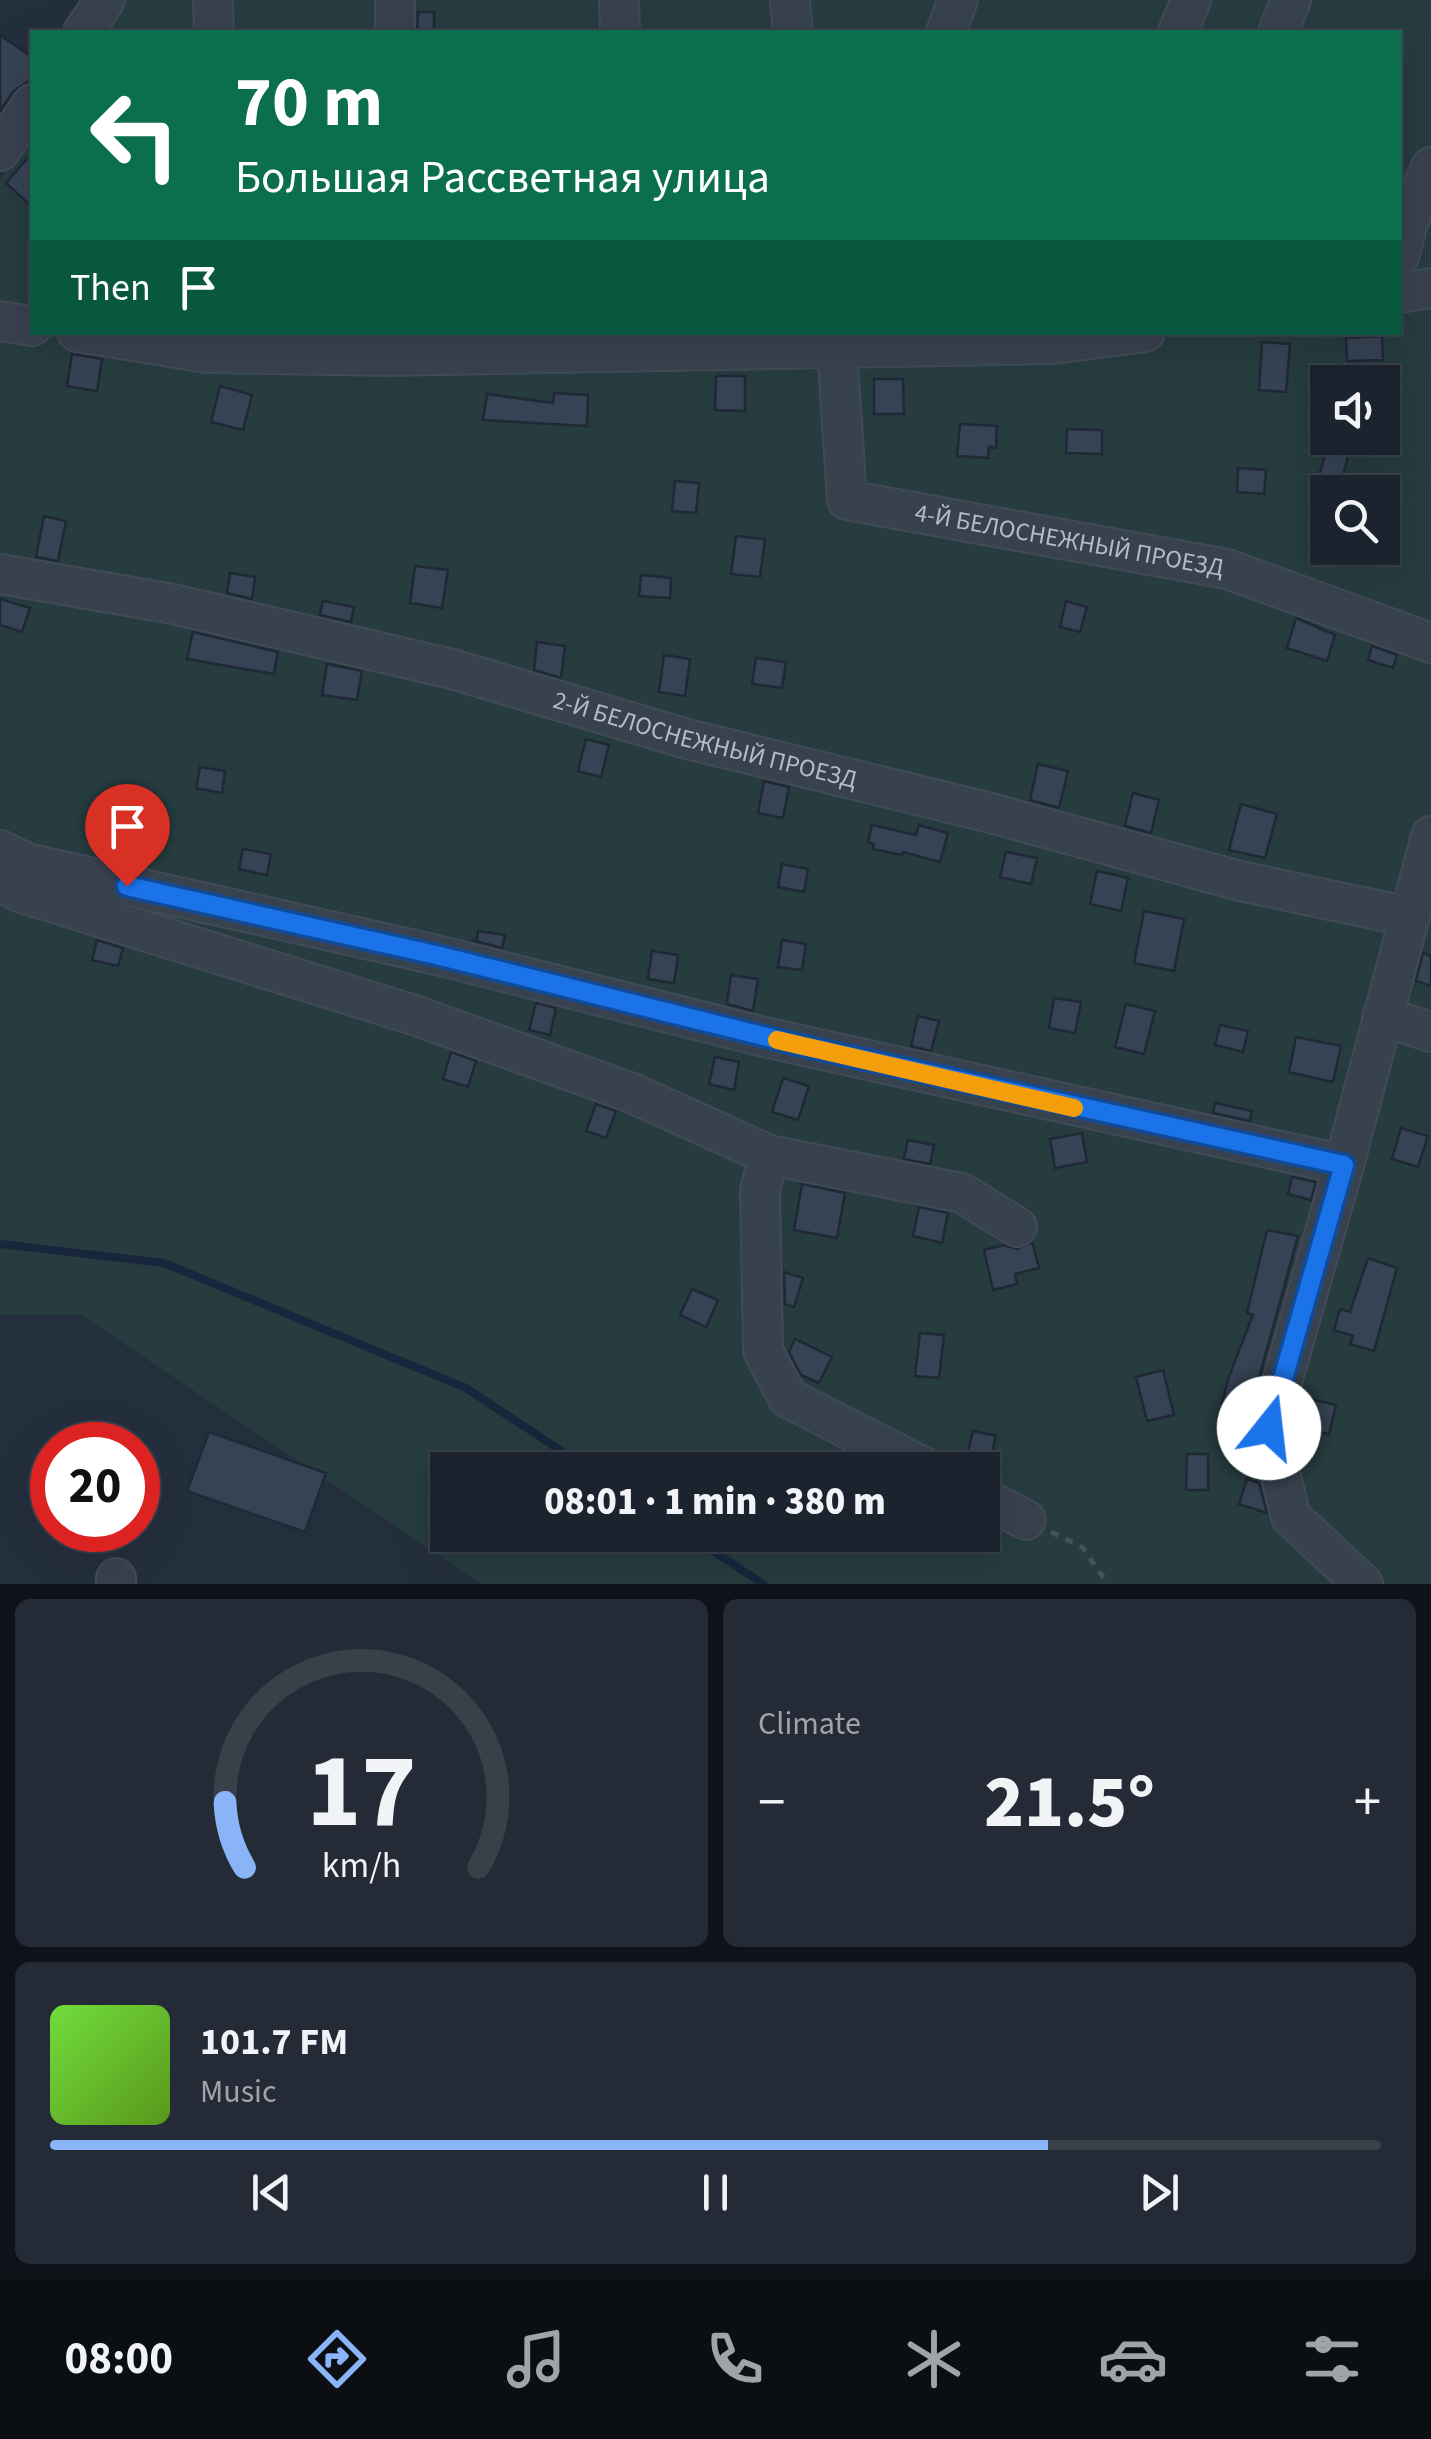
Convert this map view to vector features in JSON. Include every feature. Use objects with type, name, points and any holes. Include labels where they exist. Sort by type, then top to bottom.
[{"type":"street","points":[[83,30],[105,0]]},
{"type":"street","points":[[213,0],[214,30]]},
{"type":"street","points":[[395,0],[395,30]]},
{"type":"street","points":[[618,0],[620,30]]},
{"type":"street","points":[[790,0],[793,30]]},
{"type":"street","points":[[947,30],[958,0]]},
{"type":"street","points":[[1179,30],[1191,0]]},
{"type":"street","points":[[1279,30],[1291,0]]},
{"type":"street","points":[[0,151],[30,107]]},
{"type":"street","points":[[1402,246],[1431,167]]},
{"type":"street","points":[[1402,293],[1431,288]]},
{"type":"street","points":[[0,320],[30,326]]},
{"type":"street","points":[[117,335],[208,342],[391,344],[1100,335]]},
{"type":"street","name":"4-Й БЕЛОСНЕЖНЫЙ ПРОЕЗД","points":[[826,340],[847,500],[1227,569],[1431,643]]},
{"type":"street","name":"2-Й БЕЛОСНЕЖНЫЙ ПРОЕЗД","points":[[0,574],[173,604],[452,669],[687,739],[987,812],[1240,881],[1410,918]]},
{"type":"street","points":[[1363,1584],[1291,1517],[1269,1428],[1431,836]]},
{"type":"street","points":[[0,850],[27,863],[436,955],[760,1036],[1344,1165]]},
{"type":"street","points":[[0,882],[22,894],[414,1014],[632,1092],[769,1154],[962,1193],[1017,1228]]},
{"type":"street","points":[[1382,1016],[1431,1032]]},
{"type":"street","points":[[769,1154],[760,1190],[763,1352],[788,1398],[894,1452]]},
{"type":"street","points":[[1000,1507],[1026,1520]]},
{"type":"path","points":[[1026,1520],[1082,1548],[1108,1584]]},
{"type":"green space","points":[[126,0],[1431,0],[1431,1584],[482,1584],[434,1552],[1000,1552],[1000,1452],[430,1452],[430,1549],[81,1315],[0,1315],[0,179],[30,136],[30,335],[1402,335],[1402,30],[104,30]]},
{"type":"building","points":[[418,12],[434,12],[434,30],[417,30]]},
{"type":"building","points":[[0,35],[30,56],[30,80],[14,91],[0,111]]},
{"type":"building","points":[[30,155],[30,205],[6,183]]},
{"type":"building","points":[[1382,336],[1383,360],[1347,361],[1346,338]]},
{"type":"building","points":[[1262,342],[1290,344],[1286,392],[1259,390]]},
{"type":"building","points":[[72,354],[102,359],[97,391],[67,386]]},
{"type":"building","points":[[716,376],[745,376],[745,411],[715,410]]},
{"type":"building","points":[[874,379],[903,379],[904,414],[874,414]]},
{"type":"building","points":[[220,386],[252,395],[243,430],[211,422]]},
{"type":"building","points":[[554,393],[588,395],[587,426],[483,420],[487,394],[553,403]]},
{"type":"building","points":[[960,424],[997,426],[996,448],[989,447],[988,458],[957,456]]},
{"type":"building","points":[[1067,429],[1102,430],[1102,454],[1066,453]]},
{"type":"building","points":[[1325,455],[1348,455],[1343,475],[1319,475]]},
{"type":"building","points":[[1238,468],[1266,470],[1264,494],[1237,492]]},
{"type":"building","points":[[675,481],[699,483],[696,513],[672,511]]},
{"type":"building","points":[[44,516],[66,521],[58,561],[36,557]]},
{"type":"building","points":[[736,536],[765,539],[760,577],[731,574]]},
{"type":"building","points":[[415,566],[448,570],[442,608],[410,603]]},
{"type":"building","points":[[230,573],[255,577],[252,599],[227,593]]},
{"type":"building","points":[[641,575],[671,578],[670,598],[639,596]]},
{"type":"building","points":[[0,599],[30,608],[22,632],[0,625]]},
{"type":"building","points":[[323,601],[354,607],[351,622],[320,615]]},
{"type":"building","points":[[1066,601],[1087,607],[1080,632],[1060,627]]},
{"type":"building","points":[[1296,618],[1335,635],[1327,661],[1287,648]]},
{"type":"building","points":[[193,632],[278,652],[274,674],[187,659]]},
{"type":"building","points":[[537,642],[565,646],[561,678],[534,670]]},
{"type":"building","points":[[1372,646],[1397,655],[1393,668],[1368,660]]},
{"type":"building","points":[[664,655],[690,659],[685,696],[659,692]]},
{"type":"building","points":[[756,658],[786,662],[782,688],[752,684]]},
{"type":"building","points":[[327,664],[362,671],[357,700],[322,695]]},
{"type":"building","points":[[586,739],[609,745],[601,777],[578,771]]},
{"type":"building","points":[[1038,764],[1068,771],[1059,808],[1030,800]]},
{"type":"building","points":[[200,767],[225,771],[222,793],[196,788]]},
{"type":"building","points":[[764,781],[789,787],[783,818],[758,813]]},
{"type":"building","points":[[1133,793],[1159,800],[1151,833],[1125,826]]},
{"type":"building","points":[[1241,804],[1277,814],[1265,858],[1229,850]]},
{"type":"building","points":[[872,825],[916,835],[919,825],[948,833],[940,862],[873,849],[874,844],[868,842]]},
{"type":"building","points":[[243,849],[271,854],[267,875],[239,869]]},
{"type":"building","points":[[1006,852],[1037,858],[1031,884],[1000,877]]},
{"type":"building","points":[[782,864],[808,869],[804,892],[778,887]]},
{"type":"building","points":[[1097,871],[1128,878],[1121,911],[1090,904]]},
{"type":"building","points":[[1144,911],[1184,919],[1174,971],[1134,963]]},
{"type":"building","points":[[478,931],[505,935],[502,948],[472,940],[477,940]]},
{"type":"building","points":[[97,940],[123,948],[118,966],[92,960]]},
{"type":"building","points":[[782,940],[806,944],[802,970],[778,967]]},
{"type":"building","points":[[652,951],[678,955],[674,983],[648,979]]},
{"type":"building","points":[[1423,953],[1431,956],[1431,986],[1416,981]]},
{"type":"building","points":[[731,975],[758,979],[753,1011],[727,1004]]},
{"type":"building","points":[[1054,998],[1081,1002],[1075,1033],[1049,1028]]},
{"type":"building","points":[[536,1003],[556,1008],[550,1035],[529,1030]]},
{"type":"building","points":[[1126,1004],[1155,1011],[1144,1054],[1115,1047]]},
{"type":"building","points":[[918,1016],[939,1021],[931,1051],[911,1046]]},
{"type":"building","points":[[1220,1025],[1248,1031],[1243,1052],[1215,1045]]},
{"type":"building","points":[[1296,1037],[1341,1046],[1333,1082],[1289,1072]]},
{"type":"building","points":[[451,1052],[476,1061],[468,1087],[443,1079]]},
{"type":"building","points":[[715,1057],[739,1062],[734,1090],[709,1084]]},
{"type":"building","points":[[783,1078],[809,1086],[798,1120],[772,1112]]},
{"type":"building","points":[[1215,1103],[1252,1111],[1250,1121],[1213,1113]]},
{"type":"building","points":[[596,1104],[616,1111],[606,1138],[586,1131]]},
{"type":"building","points":[[1401,1128],[1428,1136],[1418,1167],[1392,1159]]},
{"type":"building","points":[[1082,1133],[1087,1162],[1055,1168],[1050,1139]]},
{"type":"building","points":[[908,1140],[934,1145],[930,1164],[904,1159]]},
{"type":"building","points":[[1292,1177],[1316,1182],[1311,1200],[1288,1194]]},
{"type":"building","points":[[802,1184],[845,1193],[837,1238],[794,1230]]},
{"type":"building","points":[[919,1207],[948,1213],[942,1243],[913,1236]]},
{"type":"building","points":[[1267,1230],[1298,1236],[1250,1411],[1222,1404],[1253,1315],[1247,1313]]},
{"type":"building","points":[[1032,1242],[1039,1268],[1015,1274],[1017,1284],[993,1290],[984,1250],[1004,1245],[1017,1249]]},
{"type":"building","points":[[1368,1258],[1397,1268],[1374,1351],[1350,1344],[1353,1336],[1334,1330],[1340,1309],[1350,1312]]},
{"type":"building","points":[[784,1272],[803,1278],[794,1307],[785,1304]]},
{"type":"building","points":[[692,1289],[718,1300],[706,1327],[680,1315]]},
{"type":"building","points":[[920,1333],[944,1335],[939,1378],[915,1376]]},
{"type":"building","points":[[795,1339],[832,1357],[819,1383],[801,1375],[789,1352]]},
{"type":"building","points":[[1163,1370],[1174,1415],[1147,1421],[1136,1377]]},
{"type":"building","points":[[1310,1399],[1336,1405],[1329,1434],[1303,1428]]},
{"type":"building","points":[[973,1431],[996,1436],[992,1452],[968,1452]]},
{"type":"building","points":[[209,1432],[326,1473],[305,1532],[187,1491]]},
{"type":"building","points":[[1187,1454],[1208,1454],[1208,1490],[1186,1490]]},
{"type":"building","points":[[1247,1479],[1259,1483],[1267,1513],[1239,1504]]},
{"type":"waterway","points":[[0,1244],[164,1263],[466,1388],[563,1452]]},
{"type":"waterway","points":[[715,1552],[763,1584]]},
{"type":"slow traffic","points":[[777,1040],[1074,1108]]},
{"type":"route","points":[[127,886],[436,955],[799,1045],[1344,1165],[1269,1428]]}]
